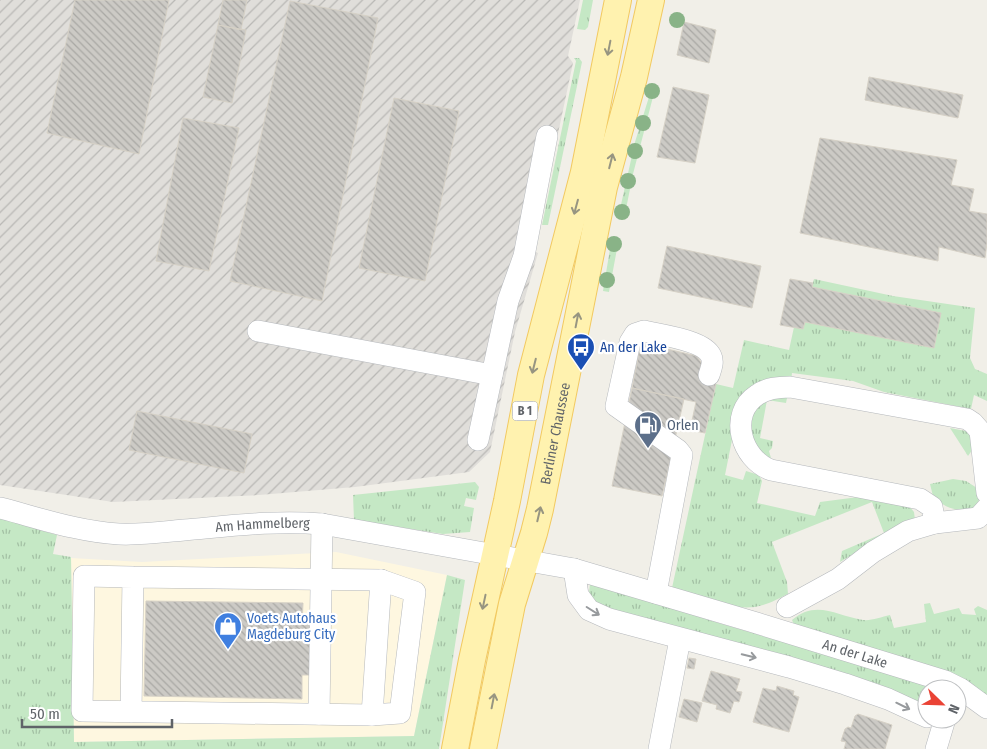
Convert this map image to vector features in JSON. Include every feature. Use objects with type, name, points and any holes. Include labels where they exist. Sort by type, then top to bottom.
[{"type":"main road","name":"B 1","points":[[455,749],[532,375],[584,172],[618,0]]},
{"type":"main road","name":"Berliner Chaussee","points":[[484,749],[512,604],[540,509],[604,187],[636,67],[651,0]]},
{"type":"street","points":[[478,440],[508,301],[524,256],[533,238],[547,136]]},
{"type":"street","points":[[258,331],[492,375]]},
{"type":"street","points":[[656,593],[682,455],[678,450],[616,406],[630,342],[636,334],[644,331],[697,344],[708,351],[711,356],[710,375]]},
{"type":"street","points":[[935,523],[932,507],[920,499],[771,470],[764,467],[752,457],[742,438],[741,422],[750,402],[755,396],[771,388],[790,387],[967,419],[974,423],[980,431],[987,493]]},
{"type":"street","name":"Am Hammelberg","points":[[0,508],[77,528],[120,534],[266,522],[290,521],[322,524],[525,560]]},
{"type":"street","points":[[787,607],[838,579],[882,545],[908,531],[935,523],[978,518],[987,508]]},
{"type":"street","points":[[319,714],[322,524]]},
{"type":"street","name":"An der Lake","points":[[525,560],[574,569],[938,679]]},
{"type":"street","points":[[574,569],[578,595],[589,610],[609,619],[789,667],[845,684],[917,711]]},
{"type":"street","points":[[84,576],[133,577],[381,580],[415,592],[400,713],[372,715],[82,711],[84,576]]},
{"type":"street","points":[[131,712],[133,577]]},
{"type":"street","points":[[372,715],[381,580]]},
{"type":"street","points":[[659,749],[680,639]]},
{"type":"street","name":"An der Lake","points":[[967,697],[987,708]]},
{"type":"street","points":[[936,749],[937,729]]},
{"type":"shaded area","points":[[0,0],[580,0],[568,56],[573,63],[533,251],[538,253],[515,332],[490,452],[469,472],[355,487],[259,495],[113,502],[0,485]]},
{"type":"shaded area","points":[[336,552],[447,575],[414,736],[74,742],[71,558],[142,562]]},
{"type":"green space","points":[[583,0],[593,0],[588,27],[585,30],[577,29]]},
{"type":"green space","points":[[574,58],[579,58],[582,62],[548,225],[542,225],[576,61]]},
{"type":"green space","points":[[653,84],[654,93],[633,174],[624,219],[618,218],[635,142]]},
{"type":"green space","points":[[612,237],[619,238],[609,292],[603,291]]},
{"type":"green space","points":[[814,279],[893,296],[975,308],[970,358],[975,369],[987,374],[987,401],[974,395],[971,409],[884,392],[853,381],[792,373],[791,382],[779,380],[733,435],[725,475],[743,480],[746,471],[759,475],[762,481],[757,503],[815,516],[820,502],[866,496],[909,506],[914,512],[915,520],[840,562],[842,551],[884,533],[872,502],[772,542],[787,582],[788,594],[763,605],[752,607],[729,606],[672,588],[716,384],[733,388],[744,340],[789,350],[794,327],[803,329],[805,322],[934,348],[941,313],[812,287]]},
{"type":"green space","points":[[781,392],[788,393],[786,403],[767,400],[760,438],[773,441],[772,448],[769,451],[771,458],[760,451],[753,442],[749,432],[749,422],[759,403],[769,396]]},
{"type":"green space","points":[[950,428],[971,432],[975,446],[968,456]]},
{"type":"green space","points":[[953,479],[966,481],[977,488],[979,500],[974,509],[952,509],[942,504],[933,496],[930,484]]},
{"type":"green space","points":[[475,482],[479,487],[476,500],[466,498],[464,506],[474,508],[470,532],[443,534],[354,520],[353,495]]},
{"type":"green space","points":[[0,518],[57,535],[53,554],[71,557],[74,742],[414,736],[447,575],[465,580],[439,749],[0,749]]},
{"type":"green space","points":[[590,583],[917,681],[917,706],[594,604],[589,593]]},
{"type":"green space","points":[[930,603],[934,614],[959,608],[962,614],[976,615],[974,609],[978,606],[987,610],[987,698],[967,691],[967,679],[936,679],[795,627],[792,620],[801,614],[818,610],[863,620],[890,615],[894,628],[926,622],[924,604]]},
{"type":"building","points":[[75,0],[169,0],[139,154],[47,133]]},
{"type":"building","points":[[223,0],[247,0],[241,30],[218,25]]},
{"type":"building","points":[[290,1],[378,18],[322,301],[230,281]]},
{"type":"building","points":[[684,22],[716,30],[709,63],[677,55]]},
{"type":"building","points":[[218,25],[246,30],[232,103],[203,97]]},
{"type":"building","points":[[869,77],[963,95],[958,118],[865,100]]},
{"type":"building","points":[[673,87],[709,95],[695,163],[657,157]]},
{"type":"building","points":[[394,98],[459,111],[425,281],[359,268]]},
{"type":"building","points":[[183,118],[239,128],[209,271],[156,261]]},
{"type":"building","points":[[820,138],[957,160],[951,185],[974,189],[969,211],[987,214],[985,258],[939,247],[938,261],[800,233]]},
{"type":"building","points":[[667,246],[761,266],[752,308],[658,288]]},
{"type":"building","points":[[790,279],[813,283],[812,287],[941,313],[934,348],[805,322],[803,329],[780,325]]},
{"type":"building","points":[[641,343],[697,356],[704,367],[701,380],[716,384],[705,433],[690,430],[696,402],[632,388]]},
{"type":"building","points":[[632,388],[684,399],[662,496],[612,486]]},
{"type":"building","points":[[137,411],[252,434],[244,473],[129,450]]},
{"type":"building","name":"Voets Autohaus Magdeburg City","points":[[146,601],[303,603],[302,624],[311,624],[310,675],[302,675],[302,699],[144,696]]},
{"type":"building","points":[[689,658],[696,659],[694,669],[687,668]]},
{"type":"building","points":[[711,671],[740,679],[736,691],[742,692],[739,702],[734,701],[730,713],[716,709],[717,705],[702,701]]},
{"type":"building","points":[[777,686],[794,691],[793,695],[799,697],[789,732],[753,722],[763,688],[776,691]]},
{"type":"building","points":[[684,699],[702,703],[697,722],[679,717]]},
{"type":"building","points":[[858,714],[892,725],[885,749],[844,749],[846,742],[841,741],[845,729],[851,728],[855,716]]},
{"type":"place","name":"An der Lake","points":[[581,371]]},
{"type":"place","name":"Orlen","points":[[648,449]]},
{"type":"place","name":"Voets Autohaus Magdeburg City","points":[[228,650]]}]
